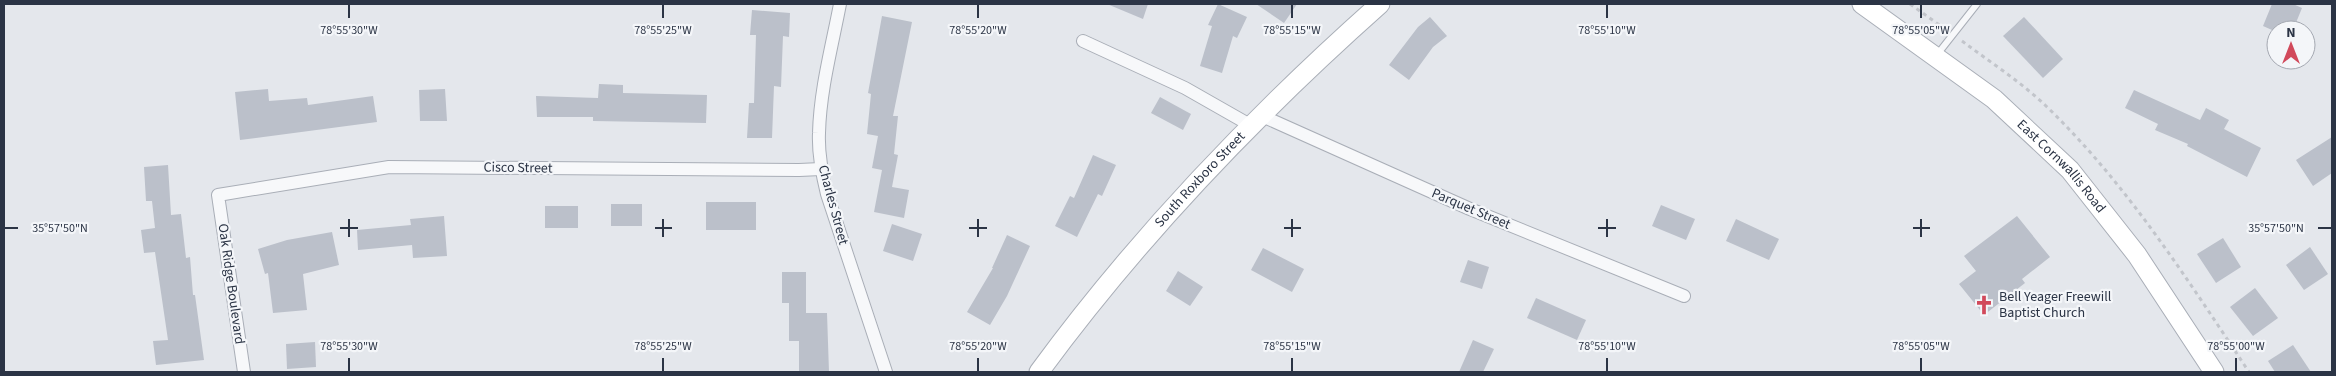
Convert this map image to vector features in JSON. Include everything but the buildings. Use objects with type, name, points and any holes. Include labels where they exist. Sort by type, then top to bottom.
[{"type":"street","name":"Charles Street","points":[[840,4],[818,134],[821,168],[830,204],[886,372]]},
{"type":"street","name":"South Roxboro Street","points":[[1039,372],[1118,271],[1255,120],[1380,4]]},
{"type":"street","name":"East Cornwallis Road","points":[[1862,4],[1994,99],[2070,170],[2137,255],[2214,372]]},
{"type":"street","name":"Parquet Street","points":[[1084,41],[1255,120],[1470,210],[1684,296]]},
{"type":"street","name":"Cisco Street","points":[[218,195],[389,167],[799,170],[821,168]]},
{"type":"street","name":"Oak Ridge Boulevard","points":[[218,195],[244,372]]},
{"type":"lane","points":[[1935,57],[1977,4]]},
{"type":"place","name":"Bell Yeager Freewill Baptist Church","points":[[1984,305]]}]
